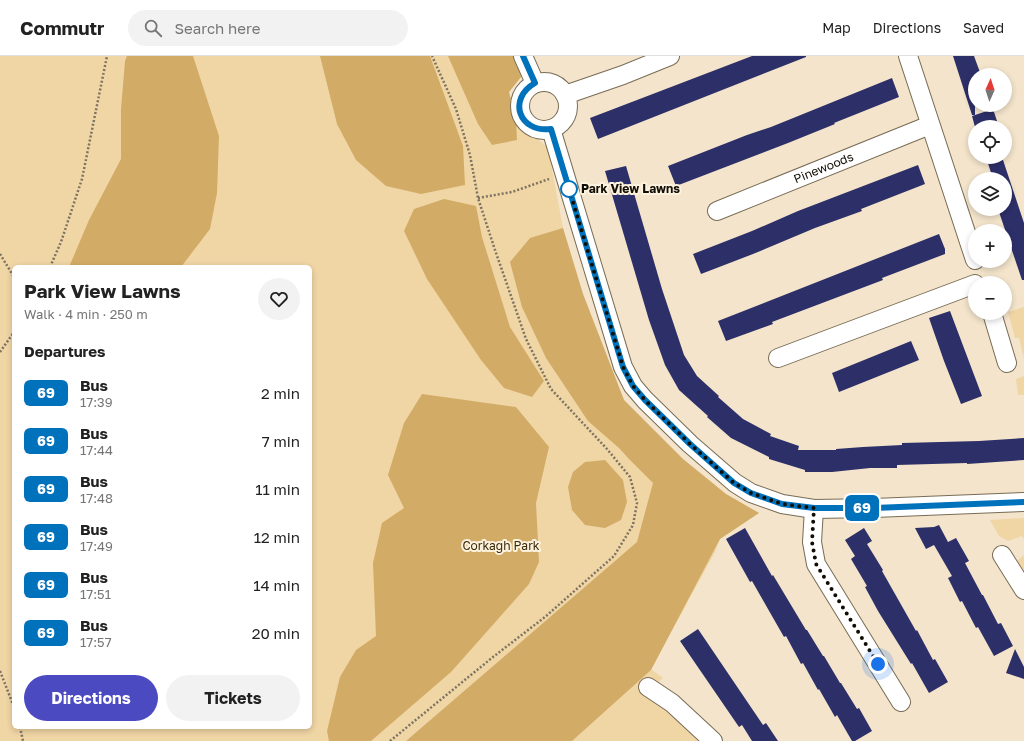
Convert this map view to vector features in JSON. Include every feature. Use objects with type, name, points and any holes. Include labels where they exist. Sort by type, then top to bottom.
[{"type":"street","points":[[523,56],[535,83]]},
{"type":"street","points":[[565,95],[623,75],[670,56]]},
{"type":"street","points":[[908,56],[968,240]]},
{"type":"street","points":[[549,82],[561,89],[568,103],[568,111],[564,119],[559,125],[551,129],[535,129],[528,124],[521,114],[520,102],[522,94],[528,87],[535,83],[549,82]]},
{"type":"street","name":"Pinewoods","points":[[716,211],[930,125]]},
{"type":"street","points":[[551,129],[623,367],[633,386],[657,414],[734,483],[751,493],[764,498],[782,504],[806,507],[874,508],[1024,502]]},
{"type":"street","points":[[778,358],[968,287]]},
{"type":"street","points":[[994,320],[1007,363]]},
{"type":"street","points":[[806,507],[816,564],[901,702]]},
{"type":"street","points":[[1002,555],[1024,590]]},
{"type":"street","points":[[648,687],[672,703],[713,741]]},
{"type":"path","points":[[51,265],[61,242],[82,178],[107,56]]},
{"type":"path","points":[[390,741],[493,657],[545,617],[614,556],[633,525],[637,503],[630,477],[607,449],[551,389],[526,339],[478,198],[470,156],[456,109],[432,56]]},
{"type":"path","points":[[478,198],[512,192],[551,178]]},
{"type":"path","points":[[0,254],[12,274]]},
{"type":"path","points":[[0,352],[12,335]]},
{"type":"path","points":[[0,671],[12,702]]},
{"type":"path","points":[[20,729],[23,741]]},
{"type":"green space","name":"Corkagh Park","points":[[0,56],[517,56],[525,72],[509,92],[516,120],[548,148],[563,228],[583,294],[624,400],[683,459],[726,494],[759,513],[720,539],[715,552],[651,669],[663,678],[647,694],[703,741],[0,741]]},
{"type":"green space","points":[[127,56],[193,56],[219,136],[217,193],[210,229],[183,265],[70,265],[89,220],[121,159],[121,109],[125,61]]},
{"type":"green space","points":[[320,56],[430,56],[463,146],[465,185],[421,194],[386,186],[356,160],[337,124]]},
{"type":"green space","points":[[448,56],[517,56],[525,72],[509,92],[516,120],[517,140],[492,145],[478,124]]},
{"type":"green space","points":[[444,199],[476,206],[482,237],[510,327],[544,381],[532,397],[504,388],[481,360],[427,279],[404,231],[414,209]]},
{"type":"green space","points":[[563,228],[583,294],[624,400],[683,459],[726,494],[759,513],[720,539],[651,670],[572,741],[406,741],[637,542],[653,483],[619,448],[588,421],[546,358],[522,307],[510,262],[530,238]]},
{"type":"green space","points":[[1024,307],[1024,359],[1019,338],[1015,338],[1010,320],[1012,320],[1012,311]]},
{"type":"green space","points":[[1024,376],[1024,395],[1018,395],[1016,379]]},
{"type":"green space","points":[[422,394],[516,407],[549,447],[536,503],[539,562],[529,584],[451,672],[371,741],[329,741],[327,731],[340,677],[356,650],[376,636],[373,563],[382,523],[404,508],[388,475],[404,423]]},
{"type":"green space","points":[[605,460],[623,480],[627,502],[621,520],[605,528],[585,525],[572,510],[568,487],[573,472],[585,462]]},
{"type":"green space","points":[[1024,518],[1024,539],[1022,536],[1008,541],[999,536],[990,520]]},
{"type":"green space","points":[[1024,555],[1024,574],[1016,562]]},
{"type":"building","points":[[752,56],[806,57],[598,139],[590,118]]},
{"type":"building","points":[[953,56],[974,56],[978,68],[968,68],[968,103]]},
{"type":"building","points":[[892,78],[899,97],[788,143],[676,186],[668,166],[771,127]]},
{"type":"building","points":[[971,112],[975,112],[975,115],[972,115]]},
{"type":"building","points":[[984,112],[994,112],[997,120],[973,120],[972,116]]},
{"type":"building","points":[[988,164],[1004,164],[1007,172],[991,172]]},
{"type":"building","points":[[918,165],[925,184],[861,209],[862,211],[815,228],[701,274],[693,254],[798,211]]},
{"type":"building","points":[[626,166],[662,289],[684,355],[697,376],[743,419],[771,434],[770,436],[799,446],[798,450],[836,450],[902,445],[902,443],[1024,438],[1024,460],[967,464],[897,465],[897,468],[805,472],[805,470],[769,459],[769,457],[731,438],[679,390],[665,365],[649,320],[605,171]]},
{"type":"building","points":[[1012,187],[1024,223],[1024,280],[1022,280],[1012,250],[1012,224],[1003,224],[1000,216],[1012,216]]},
{"type":"building","points":[[939,234],[945,249],[945,254],[882,278],[883,280],[772,322],[773,324],[726,341],[718,321]]},
{"type":"building","points":[[950,311],[982,396],[961,404],[929,318]]},
{"type":"building","points":[[911,341],[919,360],[839,392],[832,373]]},
{"type":"building","points":[[939,525],[948,542],[956,538],[969,561],[965,563],[998,624],[1001,623],[1013,646],[994,656],[978,627],[976,628],[962,601],[960,602],[948,578],[952,576],[934,545],[926,549],[915,528],[934,527]]},
{"type":"building","points":[[745,528],[772,576],[773,575],[806,630],[857,709],[859,708],[872,731],[855,741],[852,741],[837,715],[835,717],[803,663],[801,664],[786,636],[784,637],[752,581],[750,582],[726,539]]},
{"type":"building","points":[[864,528],[872,541],[867,544],[933,660],[935,659],[948,682],[929,693],[912,663],[911,664],[878,611],[865,587],[867,586],[851,559],[855,556],[845,540]]},
{"type":"building","points":[[698,629],[763,725],[766,723],[778,741],[752,741],[742,725],[739,727],[680,641]]},
{"type":"building","points":[[1015,649],[1024,667],[1024,679],[1006,673]]},
{"type":"bus line","name":"69","points":[[523,56],[535,83],[528,87],[522,94],[520,110],[522,118],[535,129],[551,129],[623,367],[633,386],[657,414],[690,444],[734,483],[751,493],[782,504],[814,508],[874,508],[1024,502]]},
{"type":"place","name":"Park View Lawns","points":[[569,189]]},
{"type":"route","points":[[569,189],[623,367],[633,386],[657,414],[734,483],[751,493],[782,504],[814,508],[812,542],[816,564],[878,664]]}]
